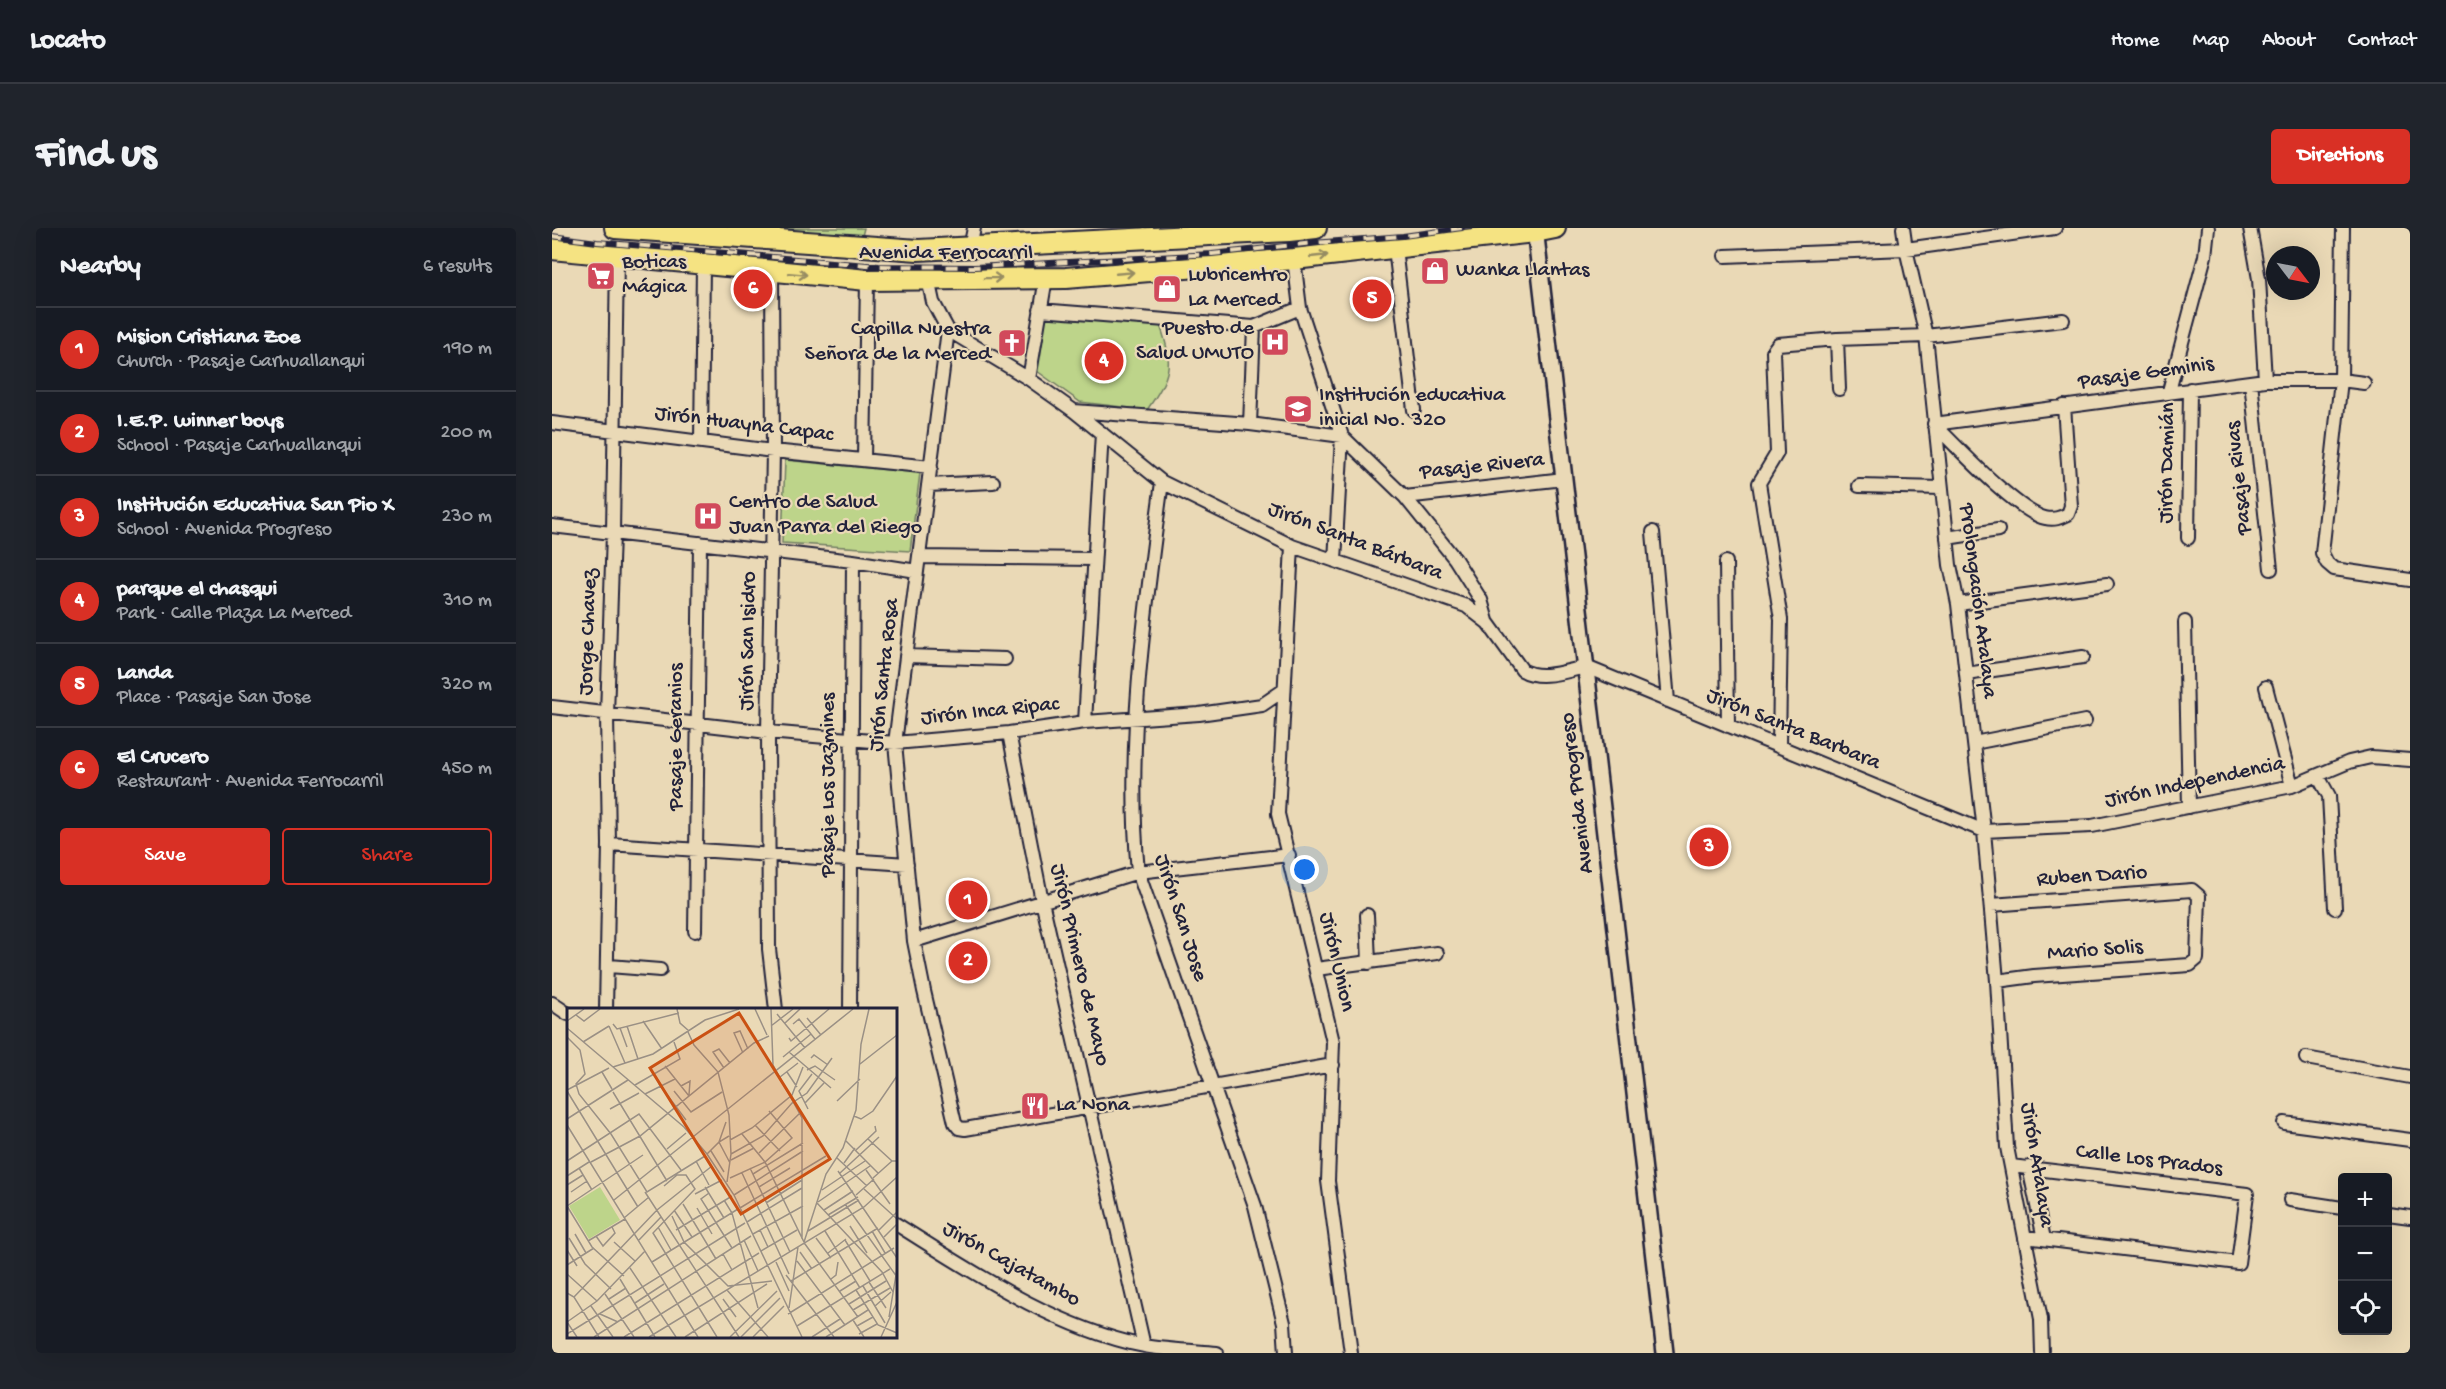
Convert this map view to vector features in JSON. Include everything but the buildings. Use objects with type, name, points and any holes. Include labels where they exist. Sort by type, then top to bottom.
[{"type":"main road","name":"Avenida Ferrocarril","points":[[615,228],[771,234],[918,250],[970,248],[1064,235],[1316,228]]},
{"type":"main road","name":"Avenida Ferrocarril","points":[[552,249],[867,280],[1046,278],[1294,259],[1555,228]]},
{"type":"street","points":[[970,248],[974,228]]},
{"type":"street","name":"Prolongación Atalaya","points":[[1903,228],[1926,336],[1950,565],[1958,604],[1984,831],[1997,981]]},
{"type":"street","points":[[1725,256],[1906,249],[2055,228]]},
{"type":"street","points":[[2169,392],[2205,256],[2208,228]]},
{"type":"street","points":[[2250,228],[2259,279],[2265,380]]},
{"type":"street","points":[[2343,228],[2341,380],[2322,553],[2327,563],[2334,569],[2410,580]]},
{"type":"street","name":"Avenida Progreso","points":[[1535,230],[1665,1353]]},
{"type":"street","points":[[1395,248],[1414,410]]},
{"type":"street","name":"Jorge Chavez","points":[[606,1008],[609,966],[607,715],[613,533],[617,256]]},
{"type":"street","points":[[1294,259],[1300,308],[1342,436],[1335,561]]},
{"type":"street","points":[[700,441],[703,265]]},
{"type":"street","name":"Jirón San Isidro","points":[[772,272],[773,451],[768,732],[769,949],[776,1008]]},
{"type":"street","points":[[1029,379],[1046,278]]},
{"type":"street","points":[[928,279],[933,302],[948,330]]},
{"type":"street","points":[[864,460],[867,280]]},
{"type":"street","points":[[1040,310],[1254,327],[1300,308]]},
{"type":"street","points":[[1779,747],[1780,619],[1759,483],[1777,453],[1773,351],[1778,344],[1837,339],[1926,336],[2063,320]]},
{"type":"street","points":[[1250,424],[1254,327]]},
{"type":"street","name":"Jirón Santa Bárbara","points":[[948,330],[1029,379],[1074,411],[1162,482],[1292,546],[1466,606],[1488,622],[1522,670],[1530,675],[1538,676],[1586,667]]},
{"type":"street","name":"Jirón Santa Rosa","points":[[948,330],[895,743],[914,941],[955,1123],[959,1128],[965,1130],[1090,1107]]},
{"type":"street","points":[[1837,339],[1839,389]]},
{"type":"street","name":"Pasaje Geminis","points":[[1934,424],[2265,380],[2341,380],[2364,383]]},
{"type":"street","name":"Pasaje Rivas","points":[[2251,382],[2271,569]]},
{"type":"street","name":"Jirón Damián","points":[[2188,538],[2190,389]]},
{"type":"street","points":[[1934,424],[1987,477],[2030,511],[2045,518],[2058,519],[2068,514],[2071,506],[2064,406]]},
{"type":"street","points":[[1074,411],[1250,424],[1342,436],[1405,497],[1455,559],[1481,600],[1488,622]]},
{"type":"street","name":"Jirón Huayna Capac","points":[[552,423],[773,451],[931,467]]},
{"type":"street","points":[[1085,722],[1102,433]]},
{"type":"street","name":"Pasaje Rivera","points":[[1405,497],[1564,479]]},
{"type":"street","points":[[928,485],[993,482]]},
{"type":"street","name":"Jirón San Jose","points":[[1162,482],[1135,718],[1138,872],[1255,1206],[1284,1323],[1286,1353]]},
{"type":"street","points":[[1859,486],[1942,488]]},
{"type":"street","points":[[552,526],[853,561],[917,571]]},
{"type":"street","points":[[1947,538],[1998,530]]},
{"type":"street","points":[[1653,532],[1668,701]]},
{"type":"street","name":"Pasaje Geranios","points":[[695,931],[698,851],[700,543]]},
{"type":"street","name":"Jirón Union","points":[[1292,546],[1278,814],[1333,1042],[1328,1181],[1351,1353]]},
{"type":"street","points":[[919,556],[1094,559]]},
{"type":"street","name":"Pasaje Los Jazmines","points":[[850,1008],[849,861],[853,561]]},
{"type":"street","points":[[1726,562],[1728,726]]},
{"type":"street","points":[[1958,604],[2107,584]]},
{"type":"street","points":[[2186,622],[2189,807]]},
{"type":"street","points":[[906,656],[1005,659]]},
{"type":"street","points":[[1966,674],[2083,657]]},
{"type":"street","name":"Jirón Santa Barbara","points":[[1586,667],[1984,831]]},
{"type":"street","points":[[2266,687],[2292,786]]},
{"type":"street","name":"Jirón Inca Ripac","points":[[552,707],[768,732],[895,743],[1008,733],[1085,722],[1199,714],[1262,705],[1284,690]]},
{"type":"street","points":[[1974,743],[2085,722]]},
{"type":"street","name":"Jirón Primero de Mayo","points":[[1008,733],[1042,901],[1144,1346]]},
{"type":"street","name":"Jirón Independencia","points":[[1984,831],[2092,826],[2292,786],[2349,762],[2371,757],[2410,760]]},
{"type":"street","points":[[2318,776],[2329,796],[2335,908]]},
{"type":"street","points":[[609,844],[907,864]]},
{"type":"street","points":[[914,941],[1138,872],[1289,855]]},
{"type":"street","name":"Ruben Dario","points":[[1991,905],[2196,891],[2199,896],[2195,963]]},
{"type":"street","points":[[1367,915],[1368,963]]},
{"type":"street","points":[[1316,969],[1437,953]]},
{"type":"street","name":"Mario Solis","points":[[1997,981],[2195,963]]},
{"type":"street","points":[[609,966],[660,970]]},
{"type":"street","name":"Jirón Atalaya","points":[[1997,981],[2007,1147],[2042,1319],[2042,1353]]},
{"type":"street","points":[[552,1003],[567,1013]]},
{"type":"street","points":[[2306,1058],[2410,1077]]},
{"type":"street","points":[[1090,1107],[1333,1065]]},
{"type":"street","points":[[2284,1123],[2410,1140]]},
{"type":"street","name":"Calle Los Prados","points":[[2011,1166],[2247,1194],[2238,1263],[2044,1239]]},
{"type":"street","points":[[2025,1238],[2044,1239],[2029,1167]]},
{"type":"street","points":[[2290,1200],[2338,1207]]},
{"type":"street","points":[[2392,1215],[2410,1217]]},
{"type":"street","name":"Jirón Cajatambo","points":[[897,1225],[1000,1287],[1081,1327],[1144,1346],[1217,1353]]},
{"type":"green space","points":[[782,228],[864,228],[862,236],[782,231]]},
{"type":"green space","points":[[1052,314],[1160,325],[1167,350],[1168,369],[1161,388],[1147,410],[1080,402],[1037,371],[1045,320]]},
{"type":"green space","points":[[785,460],[920,473],[910,551],[782,543]]},
{"type":"railway","points":[[552,236],[597,242],[879,266],[975,267],[1212,254],[1403,236],[1462,228]]},
{"type":"place","name":"Wanka Llantas","points":[[1435,271]]},
{"type":"place","name":"Boticas Mágica","points":[[601,276]]},
{"type":"place","name":"El Crucero","points":[[753,289]]},
{"type":"place","name":"Lubricentro La Merced","points":[[1167,289]]},
{"type":"place","name":"Landa","points":[[1372,299]]},
{"type":"place","name":"Puesto de Salud UMUTO","points":[[1275,342]]},
{"type":"place","name":"Capilla Nuestra Señora de la Merced","points":[[1012,343]]},
{"type":"place","name":"parque el chasqui","points":[[1104,361]]},
{"type":"place","name":"Institución educativa inicial No. 320","points":[[1298,409]]},
{"type":"place","name":"Centro de Salud Juan Parra del Riego","points":[[708,516]]},
{"type":"place","name":"Institución Educativa San Pio X","points":[[1709,847]]},
{"type":"place","name":"Mision Cristiana Zoe","points":[[968,900]]},
{"type":"place","name":"I.E.P. winner boys","points":[[968,961]]},
{"type":"place","name":"La Nona","points":[[1035,1106]]}]
